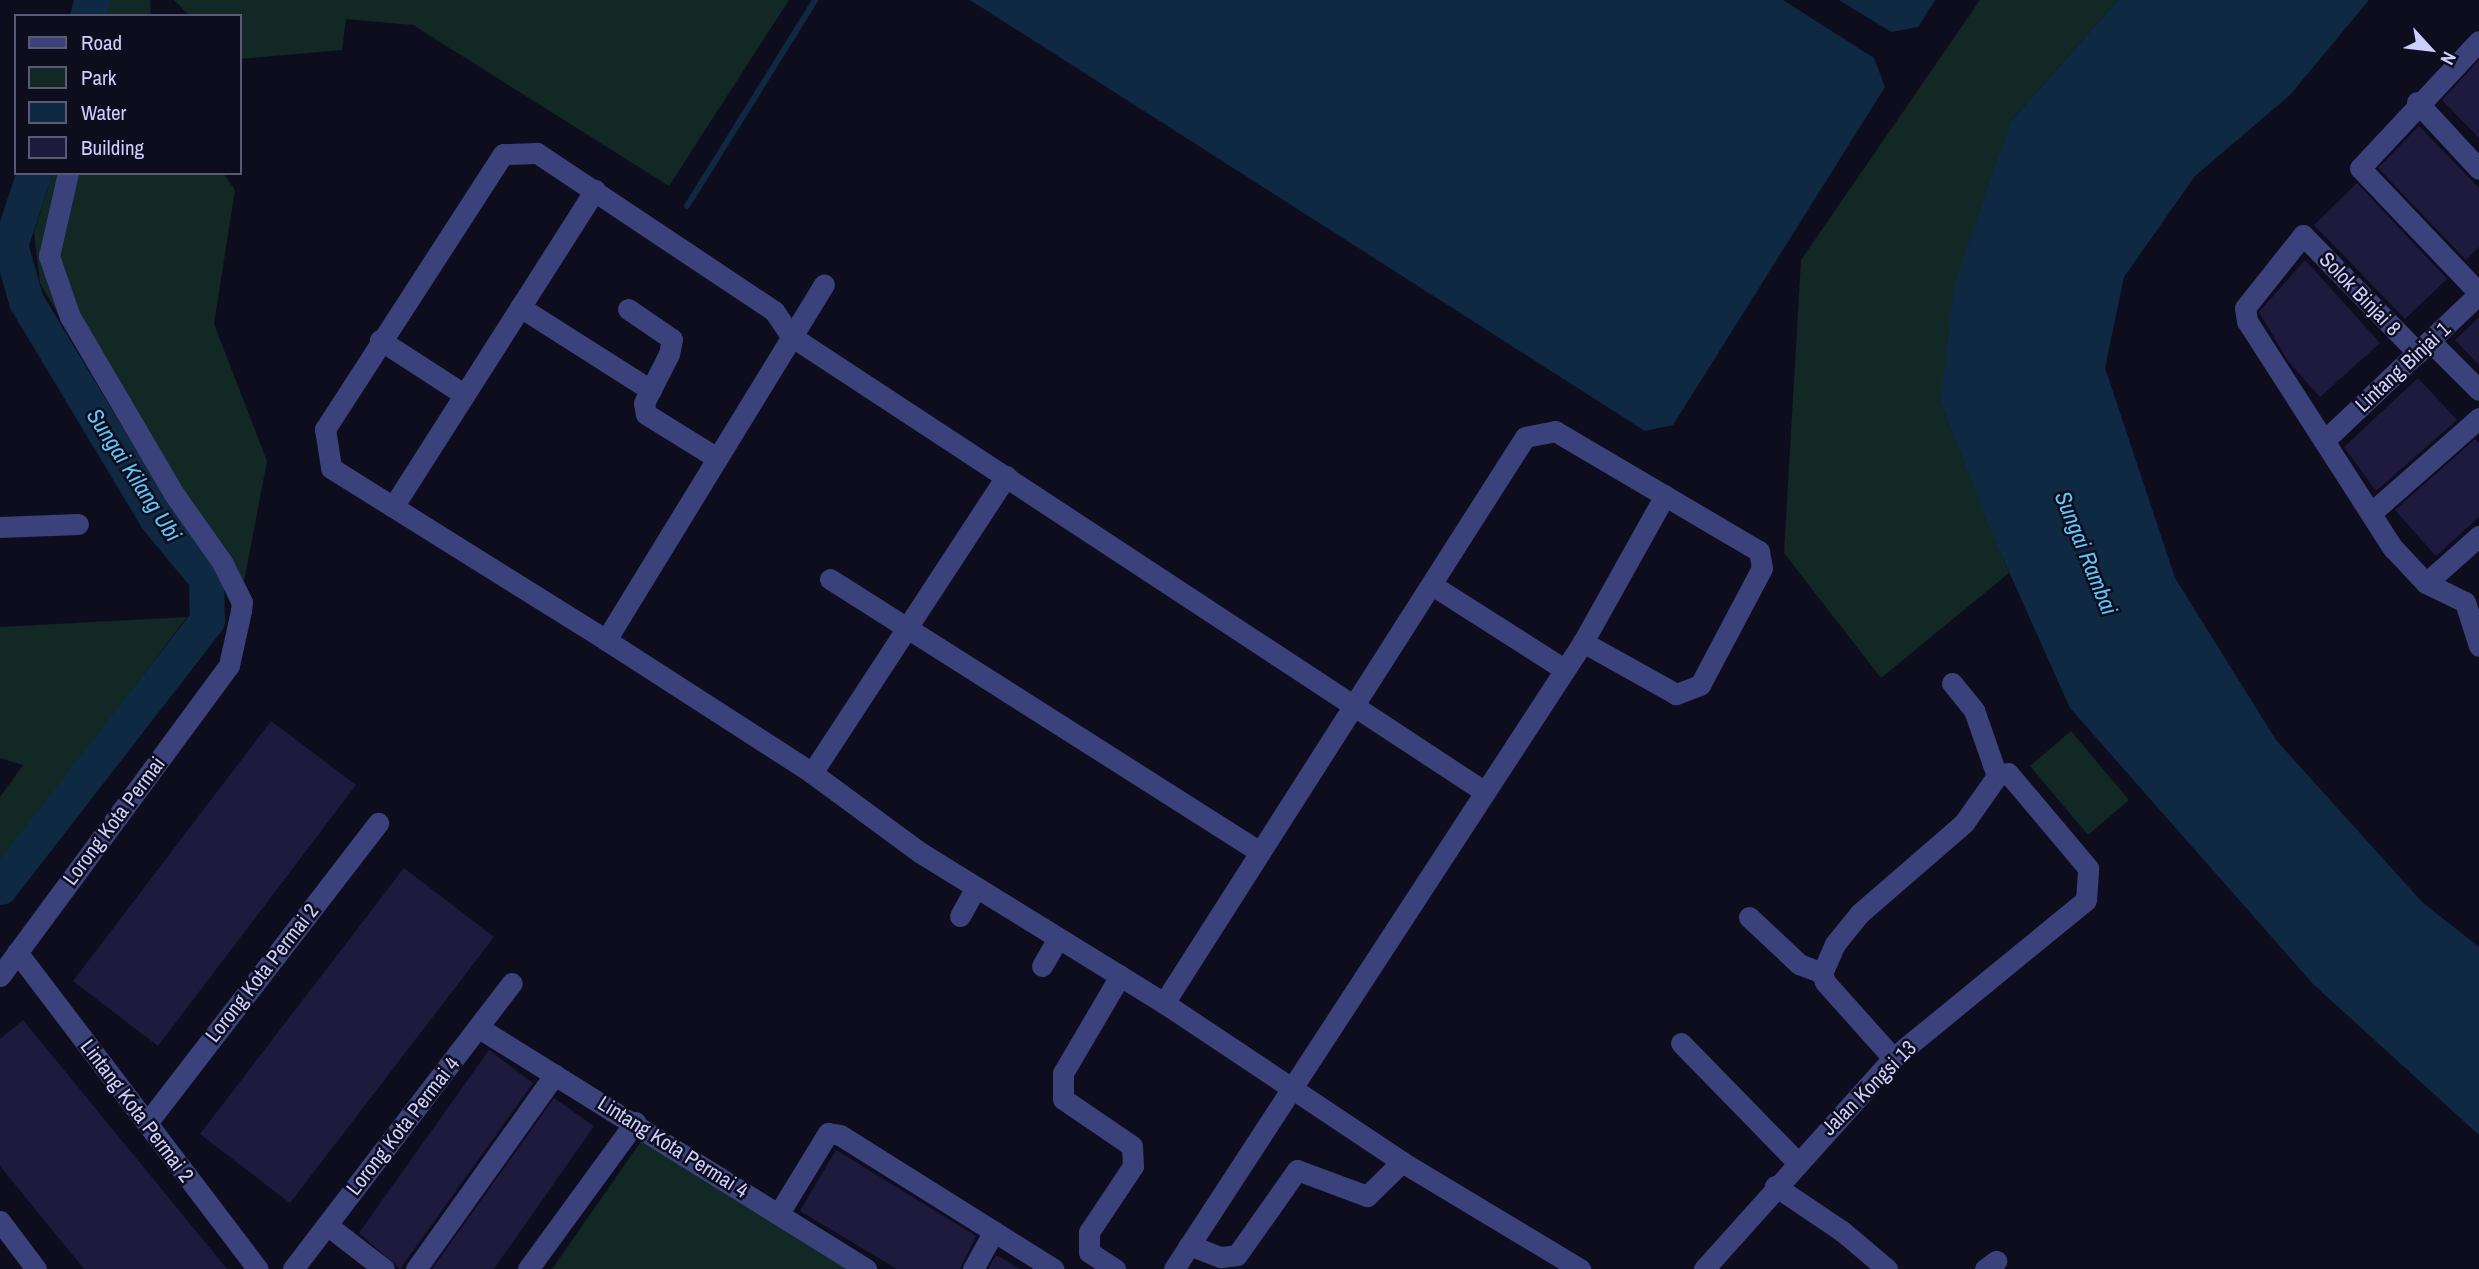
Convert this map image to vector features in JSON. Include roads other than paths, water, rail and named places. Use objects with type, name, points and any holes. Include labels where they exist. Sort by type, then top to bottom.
[{"type":"street","points":[[2479,41],[2417,102],[2360,168],[2479,294]]},
{"type":"street","points":[[2417,102],[2479,169]]},
{"type":"street","points":[[1485,792],[791,336],[774,311],[537,153],[503,154],[380,340],[325,429],[331,468],[812,773],[976,887],[1164,1003],[1402,1162],[1580,1269]]},
{"type":"street","name":"Lorong Kota Permai","points":[[0,976],[229,665],[242,602],[222,562],[174,494],[70,317],[49,256],[68,175]]},
{"type":"street","points":[[393,507],[595,190]]},
{"type":"street","name":"Solok Binjai 8","points":[[2326,439],[2244,313],[2254,293],[2303,235],[2424,347],[2479,390]]},
{"type":"street","points":[[606,640],[824,284]]},
{"type":"street","name":"Lintang Binjai 1","points":[[2326,439],[2479,294]]},
{"type":"street","points":[[520,307],[651,390]]},
{"type":"street","points":[[628,309],[672,340],[644,403],[646,414],[717,458]]},
{"type":"street","points":[[380,340],[465,395]]},
{"type":"street","points":[[2371,513],[2479,418]]},
{"type":"street","points":[[1164,1003],[1525,437],[1555,431],[1759,551],[1762,568],[1700,685],[1676,694],[1583,642]]},
{"type":"street","points":[[2326,439],[2393,548],[2426,583],[2472,595],[2478,644]]},
{"type":"street","points":[[812,773],[1006,476]]},
{"type":"street","points":[[1174,1269],[1583,642],[1665,495]]},
{"type":"street","points":[[0,527],[78,524]]},
{"type":"street","points":[[2426,583],[2479,536]]},
{"type":"street","points":[[830,579],[1260,852]]},
{"type":"street","points":[[1432,585],[1564,669]]},
{"type":"street","points":[[1822,973],[1835,944],[1860,913],[1964,823],[1997,776],[1973,710],[1952,683]]},
{"type":"street","name":"Jalan Kongsi 13","points":[[1704,1269],[1774,1186],[1893,1058],[2086,900],[2088,868],[2008,774],[1997,776]]},
{"type":"street","name":"Lorong Kota Permai 2","points":[[147,1123],[378,823]]},
{"type":"street","points":[[960,916],[976,887]]},
{"type":"street","points":[[1749,916],[1799,964],[1822,973],[1893,1058]]},
{"type":"street","points":[[1042,966],[1058,938]]},
{"type":"street","name":"Lintang Kota Permai 2","points":[[16,953],[258,1269]]},
{"type":"street","points":[[1115,1269],[1089,1252],[1089,1232],[1133,1166],[1132,1146],[1063,1099],[1063,1073],[1120,976]]},
{"type":"street","name":"Lorong Kota Permai 4","points":[[293,1269],[512,983]]},
{"type":"street","name":"Lintang Kota Permai 4","points":[[479,1028],[635,1122],[866,1269]]},
{"type":"street","points":[[1681,1043],[1797,1162]]},
{"type":"street","points":[[416,1269],[555,1074]]},
{"type":"street","points":[[528,1269],[635,1122]]},
{"type":"street","points":[[779,1213],[828,1133],[839,1135],[1054,1269]]},
{"type":"street","points":[[1189,1245],[1221,1257],[1237,1255],[1297,1170],[1308,1171],[1353,1195],[1367,1196],[1402,1162]]},
{"type":"street","points":[[1774,1186],[1842,1231],[1886,1269]]},
{"type":"street","points":[[0,1221],[36,1269]]},
{"type":"street","points":[[327,1225],[384,1269]]},
{"type":"street","points":[[973,1269],[994,1231]]},
{"type":"water","points":[[970,0],[1783,0],[1874,58],[1885,87],[1673,425],[1645,431]]},
{"type":"water","points":[[1839,0],[1935,0],[1918,27],[1891,32]]},
{"type":"water","name":"Sungai Rambai","points":[[2118,0],[2369,0],[2290,95],[2195,176],[2124,277],[2105,368],[2175,578],[2276,740],[2422,902],[2479,947],[2479,1135],[2313,984],[2070,708],[1993,536],[1940,401],[1955,282],[2011,121]]},
{"type":"waterway","name":"Sungai Kilang Ubi","points":[[88,14],[92,0]]},
{"type":"waterway","points":[[687,206],[815,0]]},
{"type":"waterway","name":"Sungai Kilang Ubi","points":[[0,887],[207,620],[206,578],[157,519],[26,301],[10,245],[33,175]]}]
